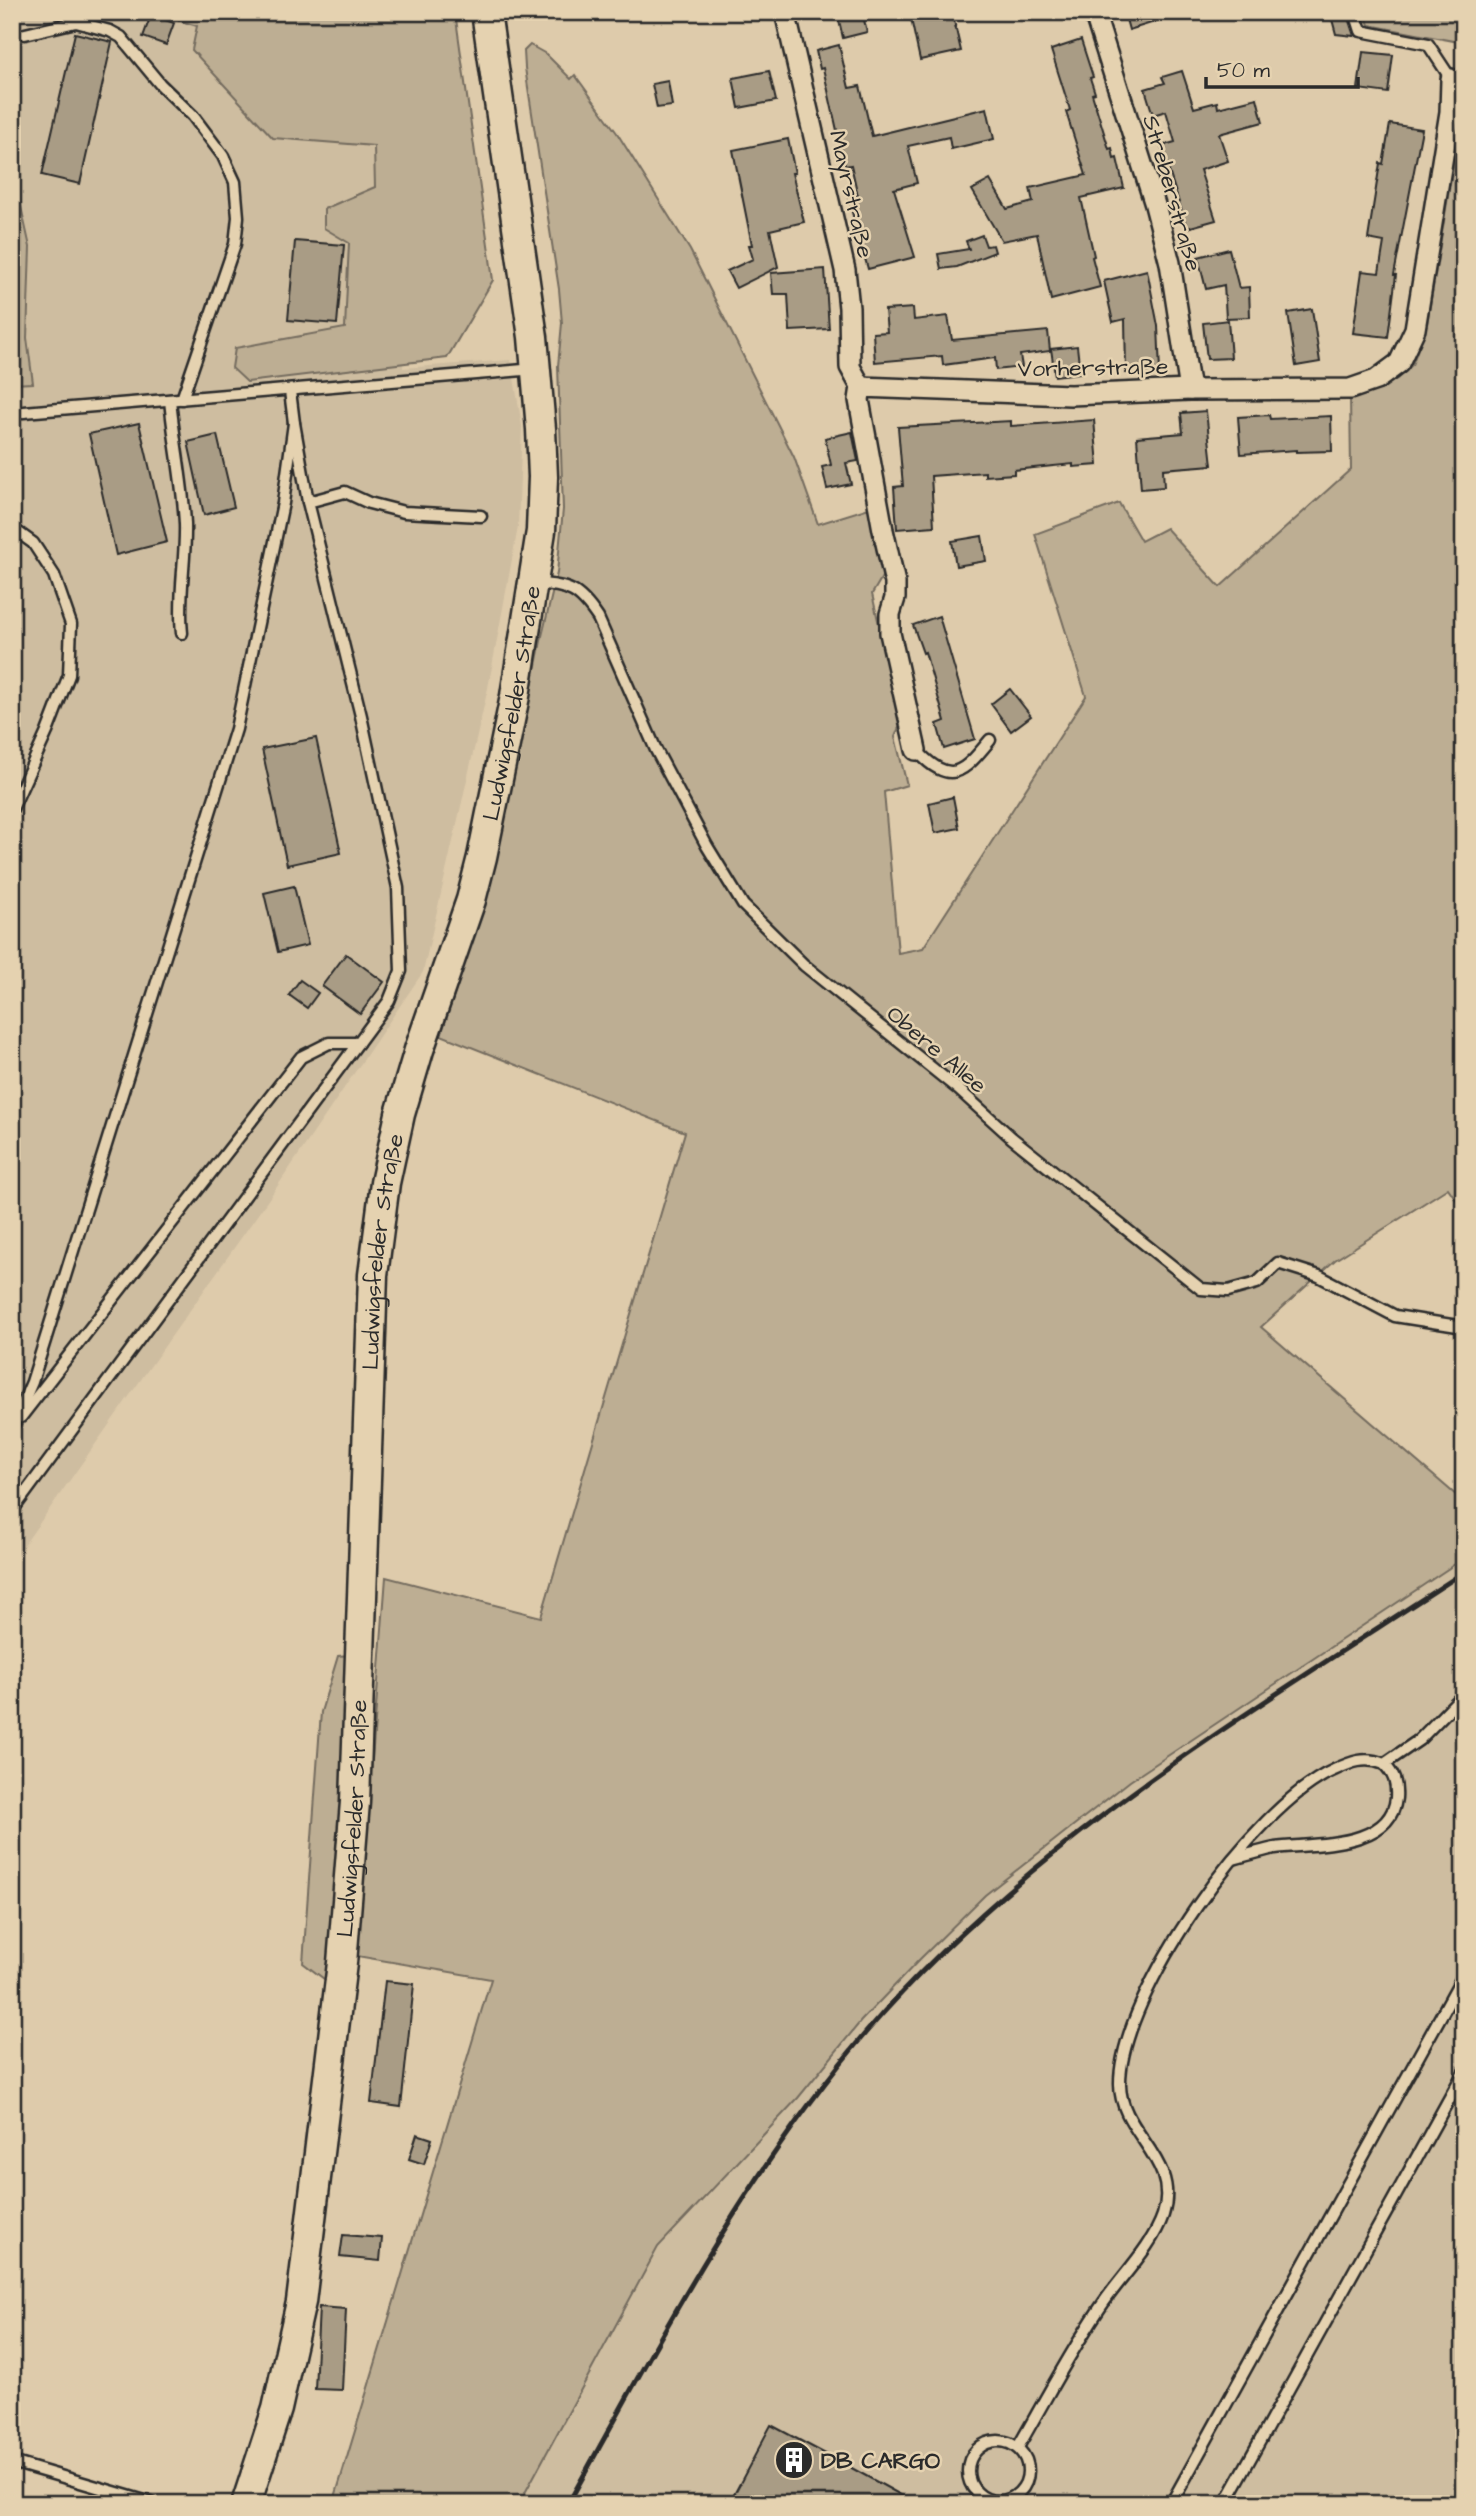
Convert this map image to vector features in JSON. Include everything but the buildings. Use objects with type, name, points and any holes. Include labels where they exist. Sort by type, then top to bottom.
[{"type":"street","name":"Mayrstraße","points":[[785,12],[845,270],[849,307],[850,368],[861,387]]},
{"type":"street","name":"Streberstraße","points":[[1094,12],[1170,263],[1190,390]]},
{"type":"street","name":"Ludwigsfelder Straße","points":[[246,2504],[277,2409],[298,2315],[309,2249],[342,1962],[356,1788],[373,1275],[379,1219],[400,1114],[419,1050],[471,900],[482,857],[515,696],[541,531],[543,477],[536,369],[493,14]]},
{"type":"street","name":"Vorherstraße","points":[[861,387],[1070,395],[1350,388],[1376,380],[1399,363],[1415,329],[1450,112],[1451,79]]},
{"type":"street","points":[[861,387],[859,400],[895,583],[890,633],[916,750]]},
{"type":"lane","points":[[1355,12],[1361,31],[1428,44],[1451,79]]},
{"type":"lane","points":[[25,34],[76,22],[110,31],[121,37],[160,84],[193,117],[223,156],[235,181],[238,217],[234,244],[182,400]]},
{"type":"lane","points":[[12,413],[536,369]]},
{"type":"lane","points":[[12,1511],[389,1001],[401,971],[398,888],[308,502],[290,391]]},
{"type":"lane","points":[[170,400],[184,503],[185,540],[180,609],[183,632]]},
{"type":"lane","points":[[294,423],[284,503],[236,729],[32,1382],[12,1428],[301,1057],[329,1043],[358,1042]]},
{"type":"lane","points":[[308,502],[345,492],[369,503],[404,512],[481,516]]},
{"type":"lane","points":[[12,528],[33,544],[54,575],[71,624],[69,675],[12,809]]},
{"type":"lane","name":"Obere Allee","points":[[534,583],[572,590],[585,598],[598,618],[656,750],[707,846],[743,905],[804,965],[958,1089],[1012,1138],[1200,1289],[1228,1291],[1257,1283],[1278,1263],[1318,1276],[1395,1316],[1464,1327]]},
{"type":"lane","points":[[916,750],[930,765],[952,773],[967,768],[990,740]]},
{"type":"lane","points":[[1384,1764],[1419,1740],[1464,1694]]},
{"type":"lane","points":[[1018,2447],[1102,2304],[1149,2241],[1163,2214],[1166,2187],[1163,2171],[1126,2111],[1119,2085],[1125,2047],[1139,2010],[1168,1952],[1196,1907],[1232,1859],[1270,1817],[1321,1776],[1354,1761],[1372,1759],[1384,1764],[1393,1773],[1395,1808],[1382,1826],[1356,1838],[1317,1846],[1275,1848],[1232,1859]]},
{"type":"lane","points":[[1171,2504],[1464,1974]]},
{"type":"lane","points":[[1225,2504],[1464,2072]]},
{"type":"lane","points":[[990,2441],[1005,2441],[1018,2447],[1025,2456],[1028,2467],[1023,2488],[1016,2496],[1006,2501],[983,2501],[972,2489],[967,2475],[969,2460],[977,2448],[990,2441]]},
{"type":"lane","points":[[12,2462],[155,2504]]},
{"type":"shaded area","points":[[12,12],[159,12],[209,29],[398,127],[403,368],[511,360],[522,426],[518,527],[488,688],[423,972],[270,1197],[12,1562]]},
{"type":"shaded area","points":[[151,12],[455,12],[493,280],[447,358],[247,382],[232,368],[235,348],[345,328],[349,243],[324,228],[324,209],[375,187],[374,146],[273,138],[192,50],[197,26]]},
{"type":"shaded area","points":[[1365,12],[1464,12],[1464,43],[1369,25]]},
{"type":"shaded area","points":[[530,45],[546,54],[571,79],[575,75],[617,133],[690,250],[794,457],[818,524],[869,508],[885,572],[872,594],[901,722],[895,737],[907,785],[884,792],[898,953],[923,948],[1086,696],[1035,534],[1119,503],[1141,541],[1166,528],[1220,587],[1351,469],[1350,395],[1372,391],[1397,379],[1412,365],[1427,324],[1464,99],[1464,1211],[1448,1188],[1335,1260],[1261,1327],[1464,1502],[1464,1558],[1130,1781],[985,1895],[920,1959],[861,2021],[798,2098],[658,2247],[519,2504],[333,2504],[491,1979],[357,1956],[386,1577],[541,1617],[685,1132],[441,1035],[480,916],[499,844],[557,573],[563,509],[558,366],[562,323],[525,68],[524,51]]},
{"type":"shaded area","points":[[12,166],[30,247],[27,338],[33,383],[12,384]]},
{"type":"shaded area","points":[[1464,1492],[1464,2504],[483,2504],[856,1949]]},
{"type":"shaded area","points":[[349,1655],[332,1985],[303,1963],[321,1712],[338,1656]]},
{"type":"railway","points":[[568,2504],[706,2259],[782,2141],[868,2030],[933,1961],[1002,1897],[1074,1837],[1150,1780],[1227,1726],[1464,1572]]},
{"type":"place","name":"DB CARGO","points":[[794,2460]]}]
